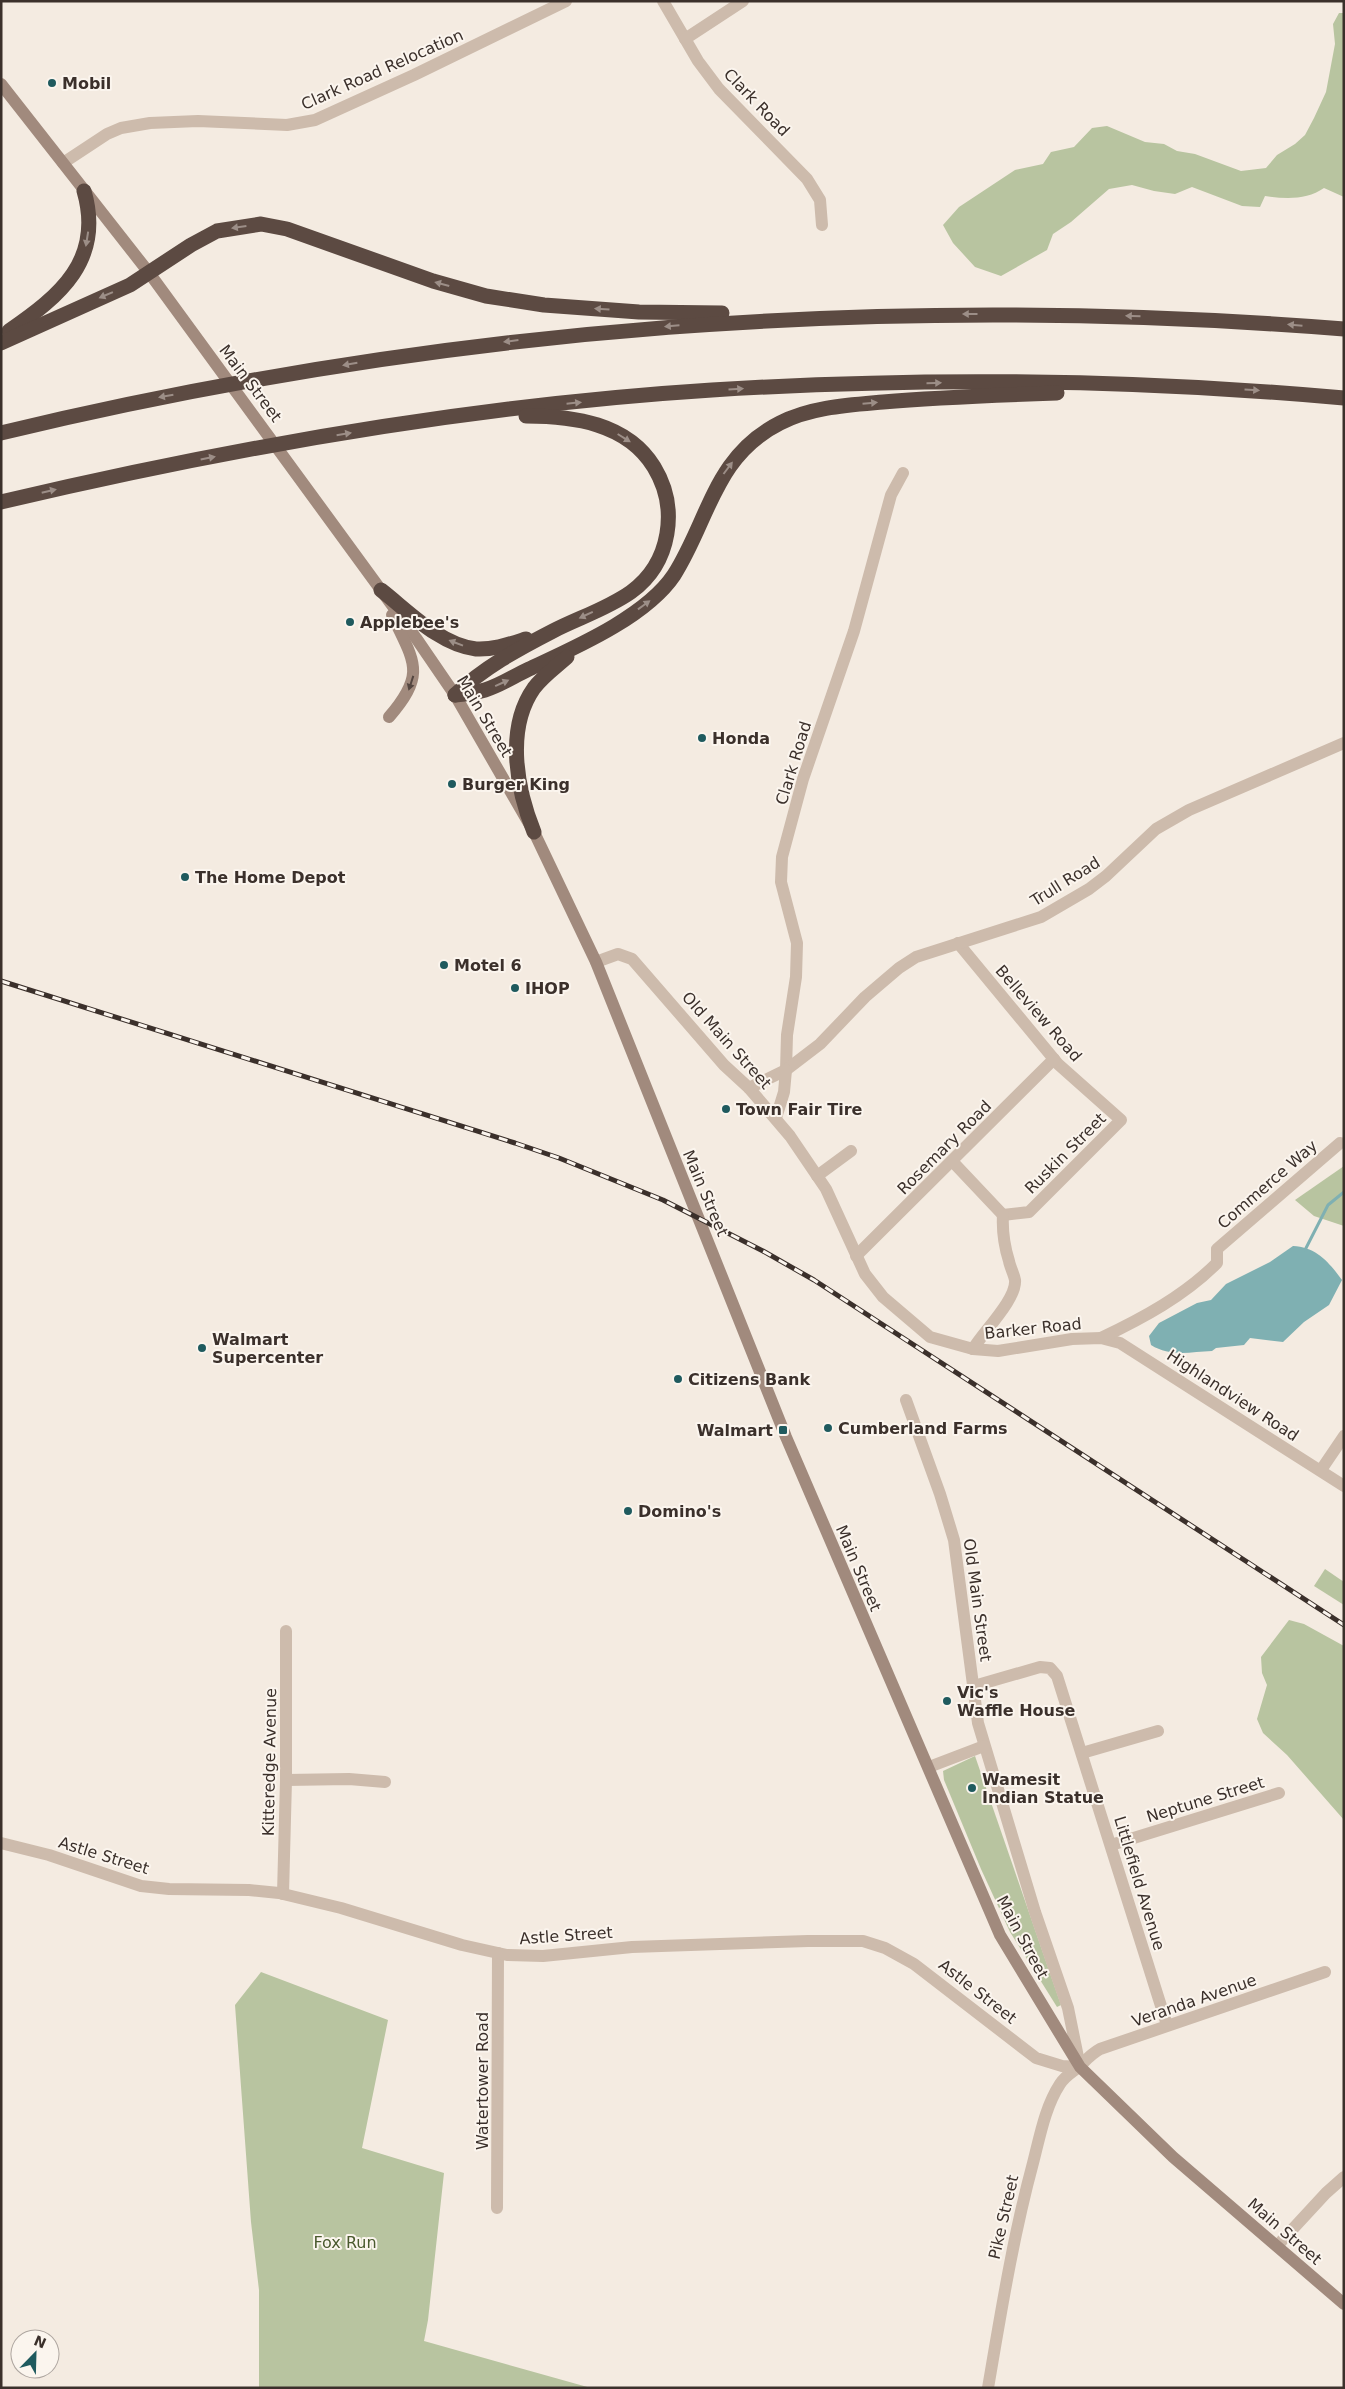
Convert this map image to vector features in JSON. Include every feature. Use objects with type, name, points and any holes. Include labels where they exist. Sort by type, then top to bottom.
[{"type":"highway","points":[[1,337],[53,298],[76,272],[83,256],[88,230],[88,213],[84,191]]},
{"type":"highway","points":[[1,343],[130,286],[191,245],[217,231],[261,224],[287,229],[433,281],[486,296],[544,305],[639,312],[843,316],[1052,314],[1265,323],[1344,329]]},
{"type":"highway","points":[[1,433],[138,401],[376,359],[544,337],[700,324],[843,316]]},
{"type":"highway","points":[[1,502],[260,448],[456,416],[616,398],[806,386],[966,382],[1204,387],[1344,398]]},
{"type":"highway","points":[[455,695],[472,693],[498,685],[586,642],[641,607],[659,592],[677,569],[724,472],[739,454],[757,438],[791,418],[828,408],[944,397],[1204,387]]},
{"type":"highway","points":[[455,695],[485,670],[554,631],[626,595],[640,584],[653,568],[663,548],[668,528],[668,509],[660,478],[649,459],[635,445],[615,432],[570,419],[542,416],[456,416]]},
{"type":"highway","points":[[381,590],[441,636],[476,649],[501,647],[554,631]]},
{"type":"highway","points":[[534,832],[526,812],[519,774],[517,736],[520,718],[528,698],[540,680],[586,642]]},
{"type":"main road","name":"Main Street","points":[[5,89],[150,274],[381,590],[455,695],[534,832],[596,962],[786,1437],[1000,1935],[1080,2067],[1173,2157],[1344,2304]]},
{"type":"main road","points":[[381,590],[410,655],[414,673],[407,695],[389,717]]},
{"type":"street","name":"Clark Road Relocation","points":[[63,163],[107,134],[121,128],[150,123],[198,121],[287,125],[315,120],[414,75],[566,1]]},
{"type":"street","name":"Clark Road","points":[[663,1],[685,39],[719,89],[807,179],[820,200],[822,225]]},
{"type":"street","points":[[685,39],[743,1]]},
{"type":"street","name":"Clark Road","points":[[786,1070],[787,1035],[796,977],[797,943],[781,882],[782,857],[803,779],[854,631],[891,495],[903,473]]},
{"type":"street","name":"Trull Road","points":[[749,1088],[786,1070],[820,1044],[865,997],[916,957],[1042,917],[1089,889],[1106,876],[1156,828],[1189,810],[1344,744]]},
{"type":"street","name":"Belleview Road","points":[[958,943],[1054,1059],[1121,1120]]},
{"type":"street","name":"Old Main Street","points":[[596,962],[619,954],[632,959],[724,1065],[749,1088],[776,1118],[826,1189],[856,1256]]},
{"type":"street","name":"Rosemary Road","points":[[856,1256],[1054,1059]]},
{"type":"street","points":[[776,1118],[784,1092],[786,1070]]},
{"type":"street","name":"Ruskin Street","points":[[1002,1215],[1029,1212],[1121,1120]]},
{"type":"street","name":"Commerce Way","points":[[1102,1338],[1160,1308],[1207,1273],[1217,1263],[1217,1249],[1340,1143]]},
{"type":"street","points":[[817,1176],[851,1151]]},
{"type":"street","points":[[952,1161],[1002,1215],[1002,1236],[1015,1280],[1012,1292],[997,1318],[980,1337],[974,1349]]},
{"type":"street","name":"Barker Road","points":[[856,1256],[865,1274],[883,1297],[930,1337],[974,1349],[998,1351],[1072,1339],[1102,1338]]},
{"type":"street","name":"Highlandview Road","points":[[1102,1338],[1120,1343],[1135,1351],[1344,1486]]},
{"type":"street","name":"Old Main Street","points":[[906,1400],[940,1494],[954,1540],[978,1723],[1035,1912],[1068,2008],[1080,2067]]},
{"type":"street","points":[[1321,1470],[1344,1436]]},
{"type":"street","name":"Kitteredge Avenue","points":[[283,1894],[286,1780],[286,1631]]},
{"type":"street","name":"Littlefield Avenue","points":[[974,1686],[1040,1667],[1050,1668],[1057,1676],[1167,2025]]},
{"type":"street","points":[[1082,1753],[1158,1731]]},
{"type":"street","points":[[929,1767],[984,1746]]},
{"type":"street","points":[[286,1780],[349,1779],[385,1782]]},
{"type":"street","name":"Neptune Street","points":[[1111,1844],[1279,1793]]},
{"type":"street","name":"Astle Street","points":[[1,1843],[49,1855],[141,1886],[170,1889],[249,1890],[283,1894],[341,1908],[462,1945],[498,1953],[530,1957],[619,1947],[817,1941],[863,1942],[892,1951],[914,1964],[1036,2058],[1062,2066],[1080,2067]]},
{"type":"street","name":"Watertower Road","points":[[497,2208],[498,1953]]},
{"type":"street","name":"Veranda Avenue","points":[[1080,2067],[1090,2054],[1100,2049],[1326,1972]]},
{"type":"street","name":"Pike Street","points":[[988,2388],[1018,2220],[1042,2127],[1060,2085],[1071,2072],[1080,2067]]},
{"type":"street","points":[[1277,2246],[1326,2193],[1344,2177]]},
{"type":"green space","points":[[1339,13],[1344,13],[1344,197],[1324,188],[1311,195],[1296,198],[1265,196],[1260,207],[1242,206],[1192,187],[1175,194],[1132,185],[1109,189],[1071,222],[1053,234],[1047,250],[1001,276],[975,267],[953,243],[943,225],[959,207],[1015,170],[1043,164],[1051,152],[1074,147],[1092,128],[1107,126],[1145,142],[1164,144],[1177,151],[1195,154],[1241,171],[1266,168],[1277,155],[1295,144],[1305,135],[1314,118],[1326,92],[1335,44],[1333,24]]},
{"type":"green space","points":[[1344,1166],[1344,1226],[1314,1216],[1295,1200]]},
{"type":"green space","points":[[1325,1569],[1344,1582],[1344,1605],[1314,1586]]},
{"type":"green space","points":[[1289,1620],[1304,1624],[1344,1646],[1344,1820],[1287,1755],[1263,1733],[1257,1719],[1267,1685],[1262,1673],[1261,1657]]},
{"type":"green space","points":[[975,1756],[1061,2005],[1057,2007],[1010,1932],[981,1869],[944,1780],[943,1771]]},
{"type":"green space","name":"Fox Run","points":[[261,1972],[388,2020],[362,2148],[444,2173],[424,2341],[591,2388],[259,2388],[259,2290],[251,2222],[235,2005]]},
{"type":"water","points":[[1293,1246],[1315,1252],[1332,1267],[1342,1280],[1329,1305],[1304,1322],[1283,1342],[1250,1338],[1244,1345],[1188,1353],[1165,1351],[1151,1345],[1149,1336],[1159,1323],[1197,1303],[1211,1300],[1226,1284],[1270,1262]]},
{"type":"waterway","points":[[1305,1250],[1328,1205],[1344,1192]]},
{"type":"railway","points":[[1,981],[515,1143],[559,1158],[663,1200],[763,1251],[814,1280],[1344,1625]]},
{"type":"place","name":"Mobil","points":[[52,83]]},
{"type":"place","name":"Applebee's","points":[[350,622]]},
{"type":"place","name":"Honda","points":[[702,738]]},
{"type":"place","name":"Burger King","points":[[452,784]]},
{"type":"place","name":"The Home Depot","points":[[185,877]]},
{"type":"place","name":"Motel 6","points":[[444,965]]},
{"type":"place","name":"IHOP","points":[[515,988]]},
{"type":"place","name":"Town Fair Tire","points":[[726,1109]]},
{"type":"place","name":"Walmart Supercenter","points":[[202,1348]]},
{"type":"place","name":"Citizens Bank","points":[[678,1379]]},
{"type":"place","name":"Cumberland Farms","points":[[828,1428]]},
{"type":"place","name":"Walmart","points":[[783,1430]]},
{"type":"place","name":"Domino's","points":[[628,1511]]},
{"type":"place","name":"Vic's Waffle House","points":[[947,1701]]},
{"type":"place","name":"Wamesit Indian Statue","points":[[972,1788]]}]
